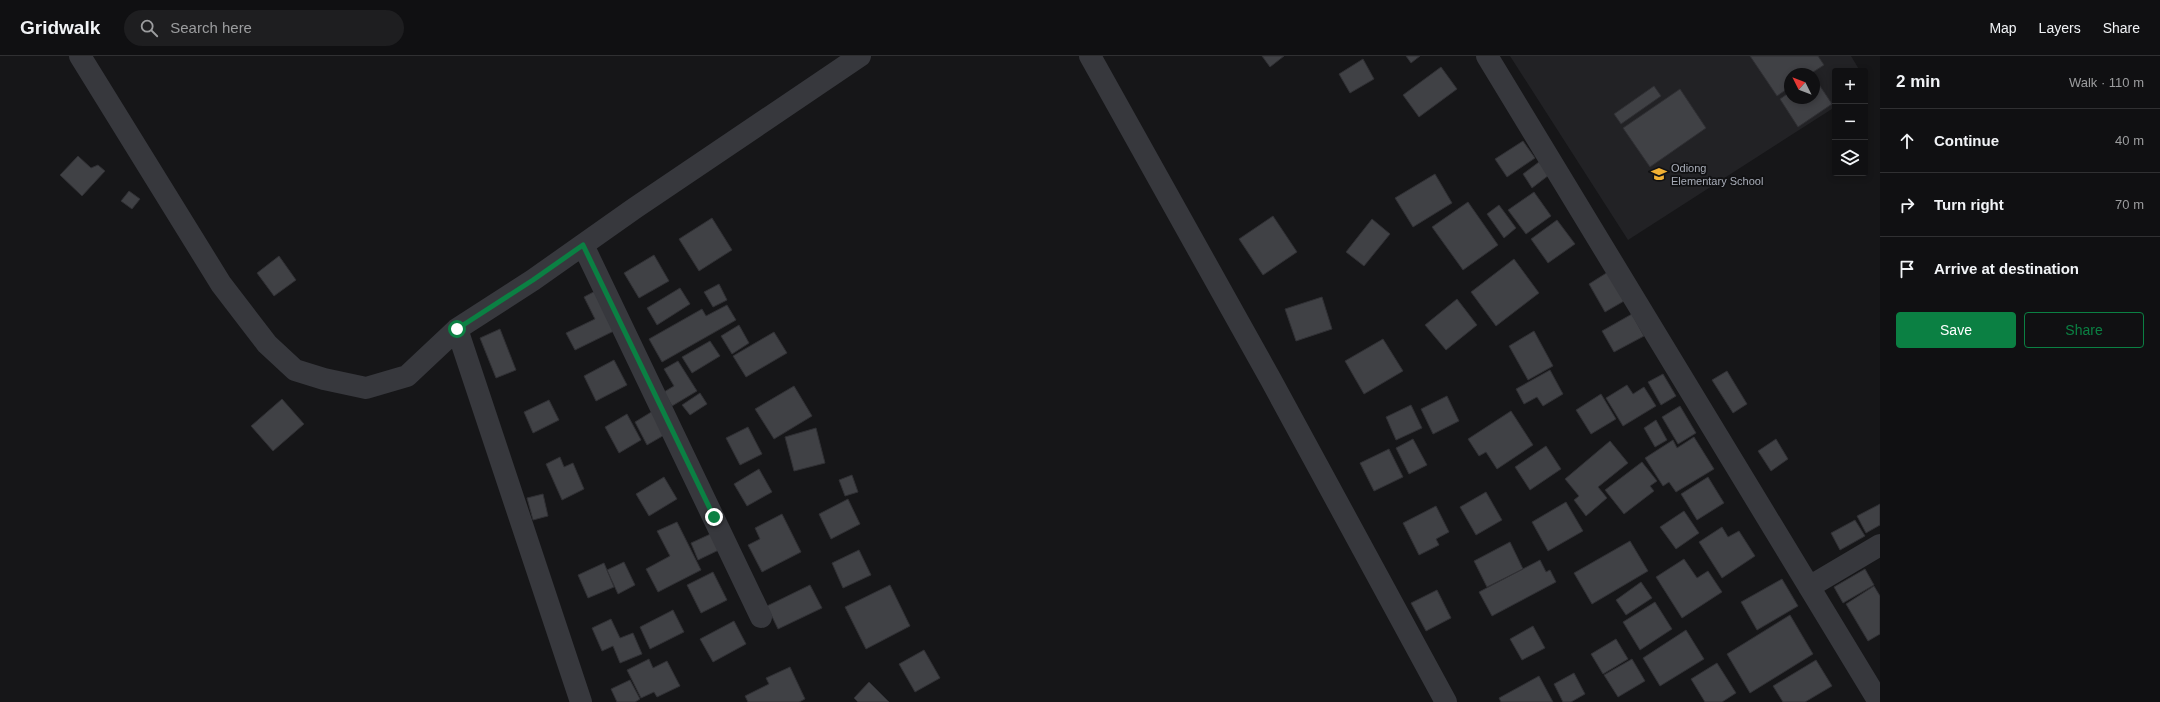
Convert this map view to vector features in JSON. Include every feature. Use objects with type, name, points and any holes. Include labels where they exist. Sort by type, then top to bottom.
[{"type":"street","points":[[80,56],[221,284],[267,344],[294,370],[324,379],[366,388],[407,376],[457,329],[533,280],[635,208],[860,56]]},
{"type":"street","points":[[1090,56],[1267,373],[1446,702]]},
{"type":"street","points":[[1487,56],[1879,702]]},
{"type":"street","points":[[583,245],[761,617]]},
{"type":"street","points":[[457,329],[581,702]]},
{"type":"street","points":[[1809,587],[1880,545]]},
{"type":"shaded area","name":"Odiong Elementary School","points":[[1510,56],[1851,56],[1858,68],[1832,68],[1832,109],[1628,240]]},
{"type":"building","points":[[1262,56],[1284,56],[1270,67]]},
{"type":"building","points":[[1406,56],[1420,56],[1411,63]]},
{"type":"building","points":[[1750,56],[1818,56],[1824,65],[1819,68],[1784,68],[1784,91],[1777,96]]},
{"type":"building","points":[[1363,59],[1374,79],[1350,93],[1339,74]]},
{"type":"building","points":[[1441,67],[1457,89],[1419,117],[1403,95]]},
{"type":"building","points":[[1654,86],[1661,96],[1621,124],[1614,114]]},
{"type":"building","points":[[1820,86],[1832,104],[1798,127],[1780,99],[1784,96],[1784,104],[1820,104]]},
{"type":"building","points":[[1680,89],[1706,128],[1650,167],[1623,128]]},
{"type":"building","points":[[1523,141],[1535,158],[1507,177],[1495,159]]},
{"type":"building","points":[[78,156],[91,168],[98,165],[105,171],[82,196],[60,175]]},
{"type":"building","points":[[1539,162],[1549,175],[1532,188],[1523,174]]},
{"type":"building","points":[[1435,174],[1452,203],[1413,227],[1395,198]]},
{"type":"building","points":[[129,191],[140,199],[132,209],[121,201]]},
{"type":"building","points":[[1534,192],[1551,216],[1526,234],[1508,210]]},
{"type":"building","points":[[1468,202],[1498,245],[1463,270],[1432,227]]},
{"type":"building","points":[[1499,205],[1516,228],[1504,238],[1487,214]]},
{"type":"building","points":[[1273,216],[1297,252],[1263,275],[1239,239]]},
{"type":"building","points":[[712,218],[732,250],[699,271],[679,239]]},
{"type":"building","points":[[1372,219],[1390,234],[1364,266],[1346,252]]},
{"type":"building","points":[[1557,220],[1575,244],[1548,263],[1531,239]]},
{"type":"building","points":[[654,255],[669,281],[639,298],[624,273]]},
{"type":"building","points":[[279,256],[296,280],[274,296],[257,273]]},
{"type":"building","points":[[1514,259],[1539,293],[1496,326],[1471,292]]},
{"type":"building","points":[[1608,272],[1624,301],[1605,312],[1589,284]]},
{"type":"building","points":[[719,284],[727,300],[713,307],[704,292]]},
{"type":"building","points":[[603,287],[622,327],[575,350],[566,333],[595,319],[584,297]]},
{"type":"building","points":[[680,288],[690,304],[657,325],[647,308]]},
{"type":"building","points":[[1322,297],[1332,329],[1296,341],[1285,309]]},
{"type":"building","points":[[1457,299],[1477,325],[1446,350],[1425,325]]},
{"type":"building","points":[[727,305],[736,320],[662,362],[649,339],[702,309],[706,316]]},
{"type":"building","points":[[1632,314],[1644,336],[1614,352],[1602,331]]},
{"type":"building","points":[[739,325],[749,343],[732,354],[721,336]]},
{"type":"building","points":[[500,329],[516,370],[496,378],[480,338]]},
{"type":"building","points":[[1534,331],[1553,366],[1528,380],[1509,346]]},
{"type":"building","points":[[774,332],[787,353],[746,377],[733,356]]},
{"type":"building","points":[[1383,339],[1403,371],[1364,394],[1345,361]]},
{"type":"building","points":[[710,341],[720,356],[692,373],[682,357]]},
{"type":"building","points":[[614,360],[627,385],[596,401],[584,376]]},
{"type":"building","points":[[678,361],[697,391],[672,406],[664,392],[674,386],[664,369]]},
{"type":"building","points":[[1550,370],[1563,394],[1543,406],[1537,397],[1524,404],[1516,389]]},
{"type":"building","points":[[1727,371],[1747,404],[1733,413],[1712,380]]},
{"type":"building","points":[[1663,374],[1676,396],[1661,405],[1648,382]]},
{"type":"building","points":[[1627,385],[1633,394],[1644,387],[1656,406],[1623,426],[1606,398]]},
{"type":"building","points":[[794,386],[812,416],[774,439],[755,409]]},
{"type":"building","points":[[700,393],[707,404],[690,415],[682,405]]},
{"type":"building","points":[[1601,394],[1616,419],[1591,434],[1576,410]]},
{"type":"building","points":[[1447,396],[1459,421],[1433,434],[1421,409]]},
{"type":"building","points":[[282,399],[304,424],[273,451],[251,426]]},
{"type":"building","points":[[549,400],[559,420],[533,433],[524,412]]},
{"type":"building","points":[[1411,405],[1422,428],[1396,440],[1386,417]]},
{"type":"building","points":[[1680,406],[1696,433],[1678,444],[1662,417]]},
{"type":"building","points":[[653,411],[666,434],[647,445],[635,422]]},
{"type":"building","points":[[1511,411],[1533,445],[1497,469],[1486,452],[1479,456],[1468,439]]},
{"type":"building","points":[[627,414],[641,440],[619,453],[605,427]]},
{"type":"building","points":[[1656,420],[1667,440],[1655,447],[1644,428]]},
{"type":"building","points":[[748,427],[762,454],[740,465],[726,438]]},
{"type":"building","points":[[816,428],[825,463],[794,471],[785,437]]},
{"type":"building","points":[[1694,437],[1714,469],[1676,492],[1669,482],[1663,486],[1645,458],[1673,440],[1677,448]]},
{"type":"building","points":[[1413,439],[1427,465],[1409,474],[1396,448]]},
{"type":"building","points":[[1776,439],[1788,459],[1771,471],[1758,451]]},
{"type":"building","points":[[1610,441],[1628,463],[1598,487],[1607,498],[1586,516],[1574,500],[1579,496],[1565,479]]},
{"type":"building","points":[[1546,446],[1561,469],[1530,490],[1515,467]]},
{"type":"building","points":[[1389,449],[1403,477],[1374,491],[1360,463]]},
{"type":"building","points":[[560,457],[564,467],[573,463],[584,489],[562,500],[546,464]]},
{"type":"building","points":[[1642,462],[1657,481],[1650,486],[1654,491],[1624,514],[1605,490]]},
{"type":"building","points":[[759,469],[772,492],[747,506],[734,484]]},
{"type":"building","points":[[852,475],[858,492],[845,496],[839,480]]},
{"type":"building","points":[[664,477],[677,499],[649,516],[636,494]]},
{"type":"building","points":[[1708,477],[1724,503],[1697,520],[1681,494]]},
{"type":"building","points":[[1486,492],[1502,520],[1476,535],[1460,507]]},
{"type":"building","points":[[543,494],[548,516],[533,520],[527,498]]},
{"type":"building","points":[[848,499],[860,524],[831,539],[819,514]]},
{"type":"building","points":[[1566,502],[1583,531],[1548,551],[1532,522]]},
{"type":"building","points":[[1880,504],[1880,525],[1866,533],[1857,516]]},
{"type":"building","points":[[1436,506],[1449,532],[1436,539],[1439,545],[1419,555],[1403,523]]},
{"type":"building","points":[[1684,511],[1699,533],[1676,549],[1660,527]]},
{"type":"building","points":[[782,514],[801,552],[762,572],[748,545],[760,539],[755,528]]},
{"type":"building","points":[[1855,520],[1865,536],[1840,550],[1831,533]]},
{"type":"building","points":[[677,522],[701,570],[658,592],[646,569],[670,556],[657,531]]},
{"type":"building","points":[[1722,527],[1728,537],[1739,531],[1755,556],[1722,578],[1699,542]]},
{"type":"building","points":[[717,531],[725,547],[698,560],[691,543]]},
{"type":"building","points":[[1630,541],[1648,571],[1592,604],[1574,573]]},
{"type":"building","points":[[1510,542],[1523,569],[1487,587],[1474,561]]},
{"type":"building","points":[[859,550],[871,575],[843,588],[832,563]]},
{"type":"building","points":[[1684,559],[1697,578],[1708,571],[1722,592],[1682,618],[1656,577]]},
{"type":"building","points":[[1540,560],[1546,572],[1550,570],[1556,582],[1492,616],[1479,592]]},
{"type":"building","points":[[624,562],[635,585],[618,594],[607,570]]},
{"type":"building","points":[[604,563],[614,587],[588,598],[578,575]]},
{"type":"building","points":[[1865,569],[1874,585],[1843,603],[1834,587]]},
{"type":"building","points":[[713,572],[727,600],[701,613],[687,585]]},
{"type":"building","points":[[1782,579],[1798,606],[1757,630],[1741,602]]},
{"type":"building","points":[[1641,582],[1652,598],[1626,615],[1616,600]]},
{"type":"building","points":[[810,585],[822,608],[778,629],[767,606]]},
{"type":"building","points":[[890,585],[910,626],[866,649],[845,607]]},
{"type":"building","points":[[1874,586],[1880,596],[1880,634],[1868,641],[1846,604]]},
{"type":"building","points":[[1437,590],[1451,618],[1426,631],[1411,603]]},
{"type":"building","points":[[1655,602],[1672,629],[1640,650],[1623,622]]},
{"type":"building","points":[[673,610],[684,632],[650,649],[640,627]]},
{"type":"building","points":[[1790,615],[1813,654],[1750,693],[1727,654]]},
{"type":"building","points":[[611,619],[620,638],[633,633],[642,654],[620,663],[613,646],[602,651],[592,628]]},
{"type":"building","points":[[734,621],[746,644],[713,662],[700,639]]},
{"type":"building","points":[[1533,626],[1545,648],[1522,660],[1510,639]]},
{"type":"building","points":[[1686,630],[1704,659],[1660,686],[1643,658]]},
{"type":"building","points":[[1616,639],[1628,659],[1603,674],[1591,654]]},
{"type":"building","points":[[924,650],[940,678],[915,692],[899,664]]},
{"type":"building","points":[[649,659],[653,668],[667,661],[680,686],[657,697],[654,692],[641,698],[627,670]]},
{"type":"building","points":[[1632,659],[1645,681],[1618,697],[1604,675]]},
{"type":"building","points":[[1816,660],[1832,686],[1805,702],[1783,702],[1773,686]]},
{"type":"building","points":[[1717,663],[1736,693],[1722,702],[1705,702],[1691,679]]},
{"type":"building","points":[[790,667],[805,699],[799,702],[748,702],[745,696],[769,684],[766,678]]},
{"type":"building","points":[[1574,673],[1585,694],[1571,702],[1563,702],[1554,684]]},
{"type":"building","points":[[1539,676],[1553,702],[1501,702],[1499,698]]},
{"type":"building","points":[[630,680],[640,699],[635,702],[617,702],[611,689]]},
{"type":"building","points":[[869,682],[889,702],[858,702],[854,698]]},
{"type":"place","name":"Odiong Elementary School","points":[[1659,174]]},
{"type":"route","points":[[457,329],[533,280],[583,245],[714,517]]}]
